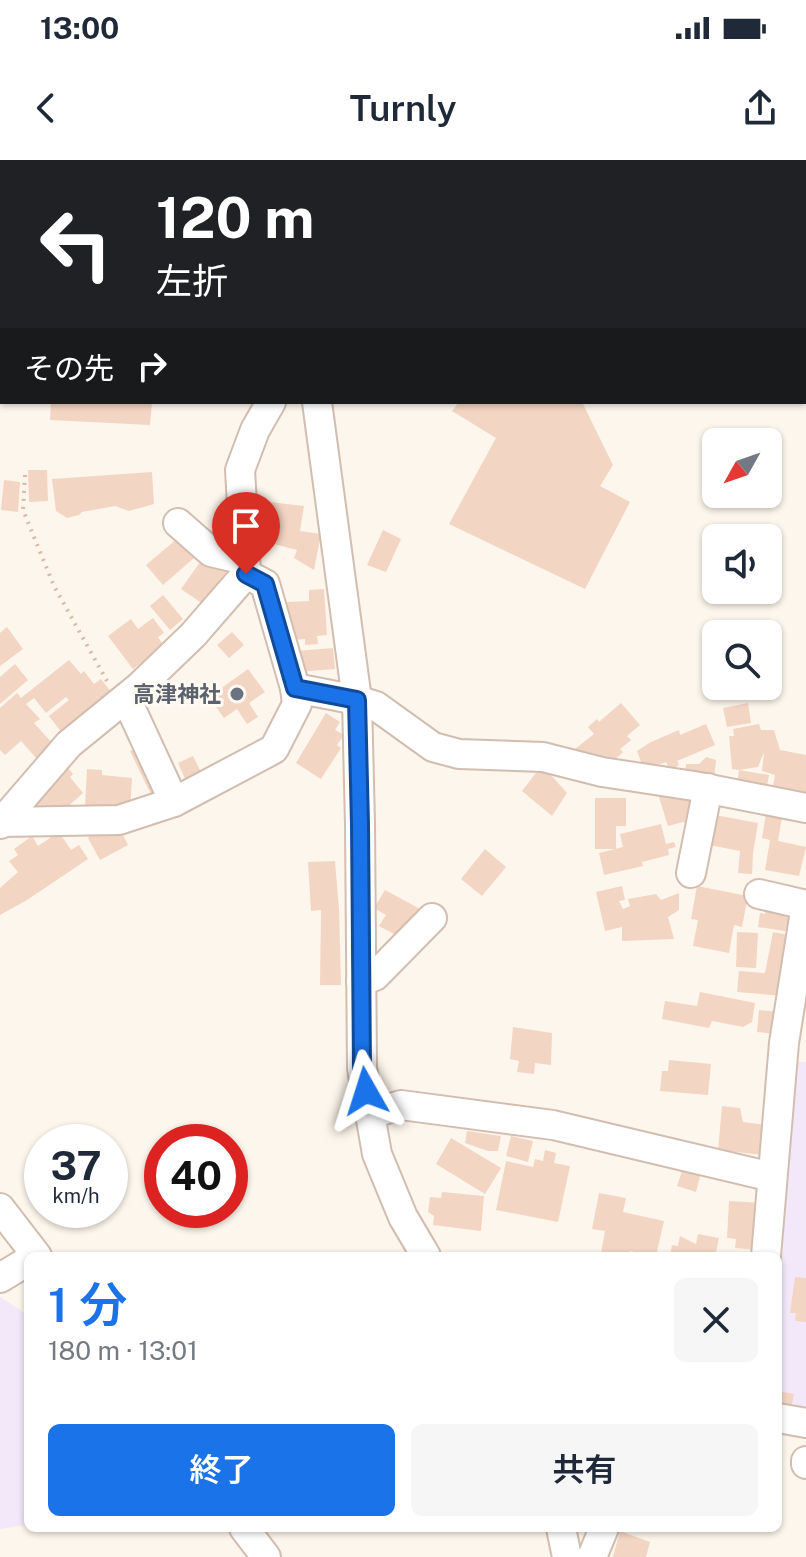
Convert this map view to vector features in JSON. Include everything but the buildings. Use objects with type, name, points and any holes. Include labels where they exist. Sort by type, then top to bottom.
[{"type":"street","points":[[1,823],[69,744],[193,635],[246,567],[240,470],[255,430],[270,404]]},
{"type":"street","points":[[317,404],[357,700],[362,1068],[377,1154],[403,1217],[424,1252]]},
{"type":"street","points":[[1,823],[119,820],[174,802],[274,749],[297,704],[265,584],[246,567],[211,552],[178,523]]},
{"type":"street","points":[[295,688],[376,706],[433,747],[459,754],[543,757],[602,772],[708,788],[806,808]]},
{"type":"street","points":[[122,700],[174,802]]},
{"type":"street","points":[[691,873],[708,788]]},
{"type":"street","points":[[759,894],[806,905],[784,1043],[766,1252]]},
{"type":"street","points":[[361,981],[375,976],[432,918]]},
{"type":"street","points":[[370,1114],[401,1105],[553,1125],[772,1177]]},
{"type":"street","points":[[0,1208],[33,1252]]},
{"type":"street","points":[[0,1278],[24,1263]]},
{"type":"street","points":[[782,1419],[806,1423]]},
{"type":"street","points":[[247,1532],[266,1557]]},
{"type":"street","points":[[562,1532],[567,1557]]},
{"type":"street","points":[[592,1557],[602,1532]]},
{"type":"path","points":[[25,475],[23,510],[54,586],[122,700]]},
{"type":"shaded area","points":[[796,1062],[806,1062],[806,1418],[782,1414],[782,1252],[778,1252]]},
{"type":"shaded area","points":[[0,1297],[24,1312],[24,1525],[0,1529]]},
{"type":"place","name":"高津神社","points":[[237,694]]},
{"type":"route","points":[[246,574],[265,584],[295,688],[357,700],[362,1068],[366,1091]]}]
